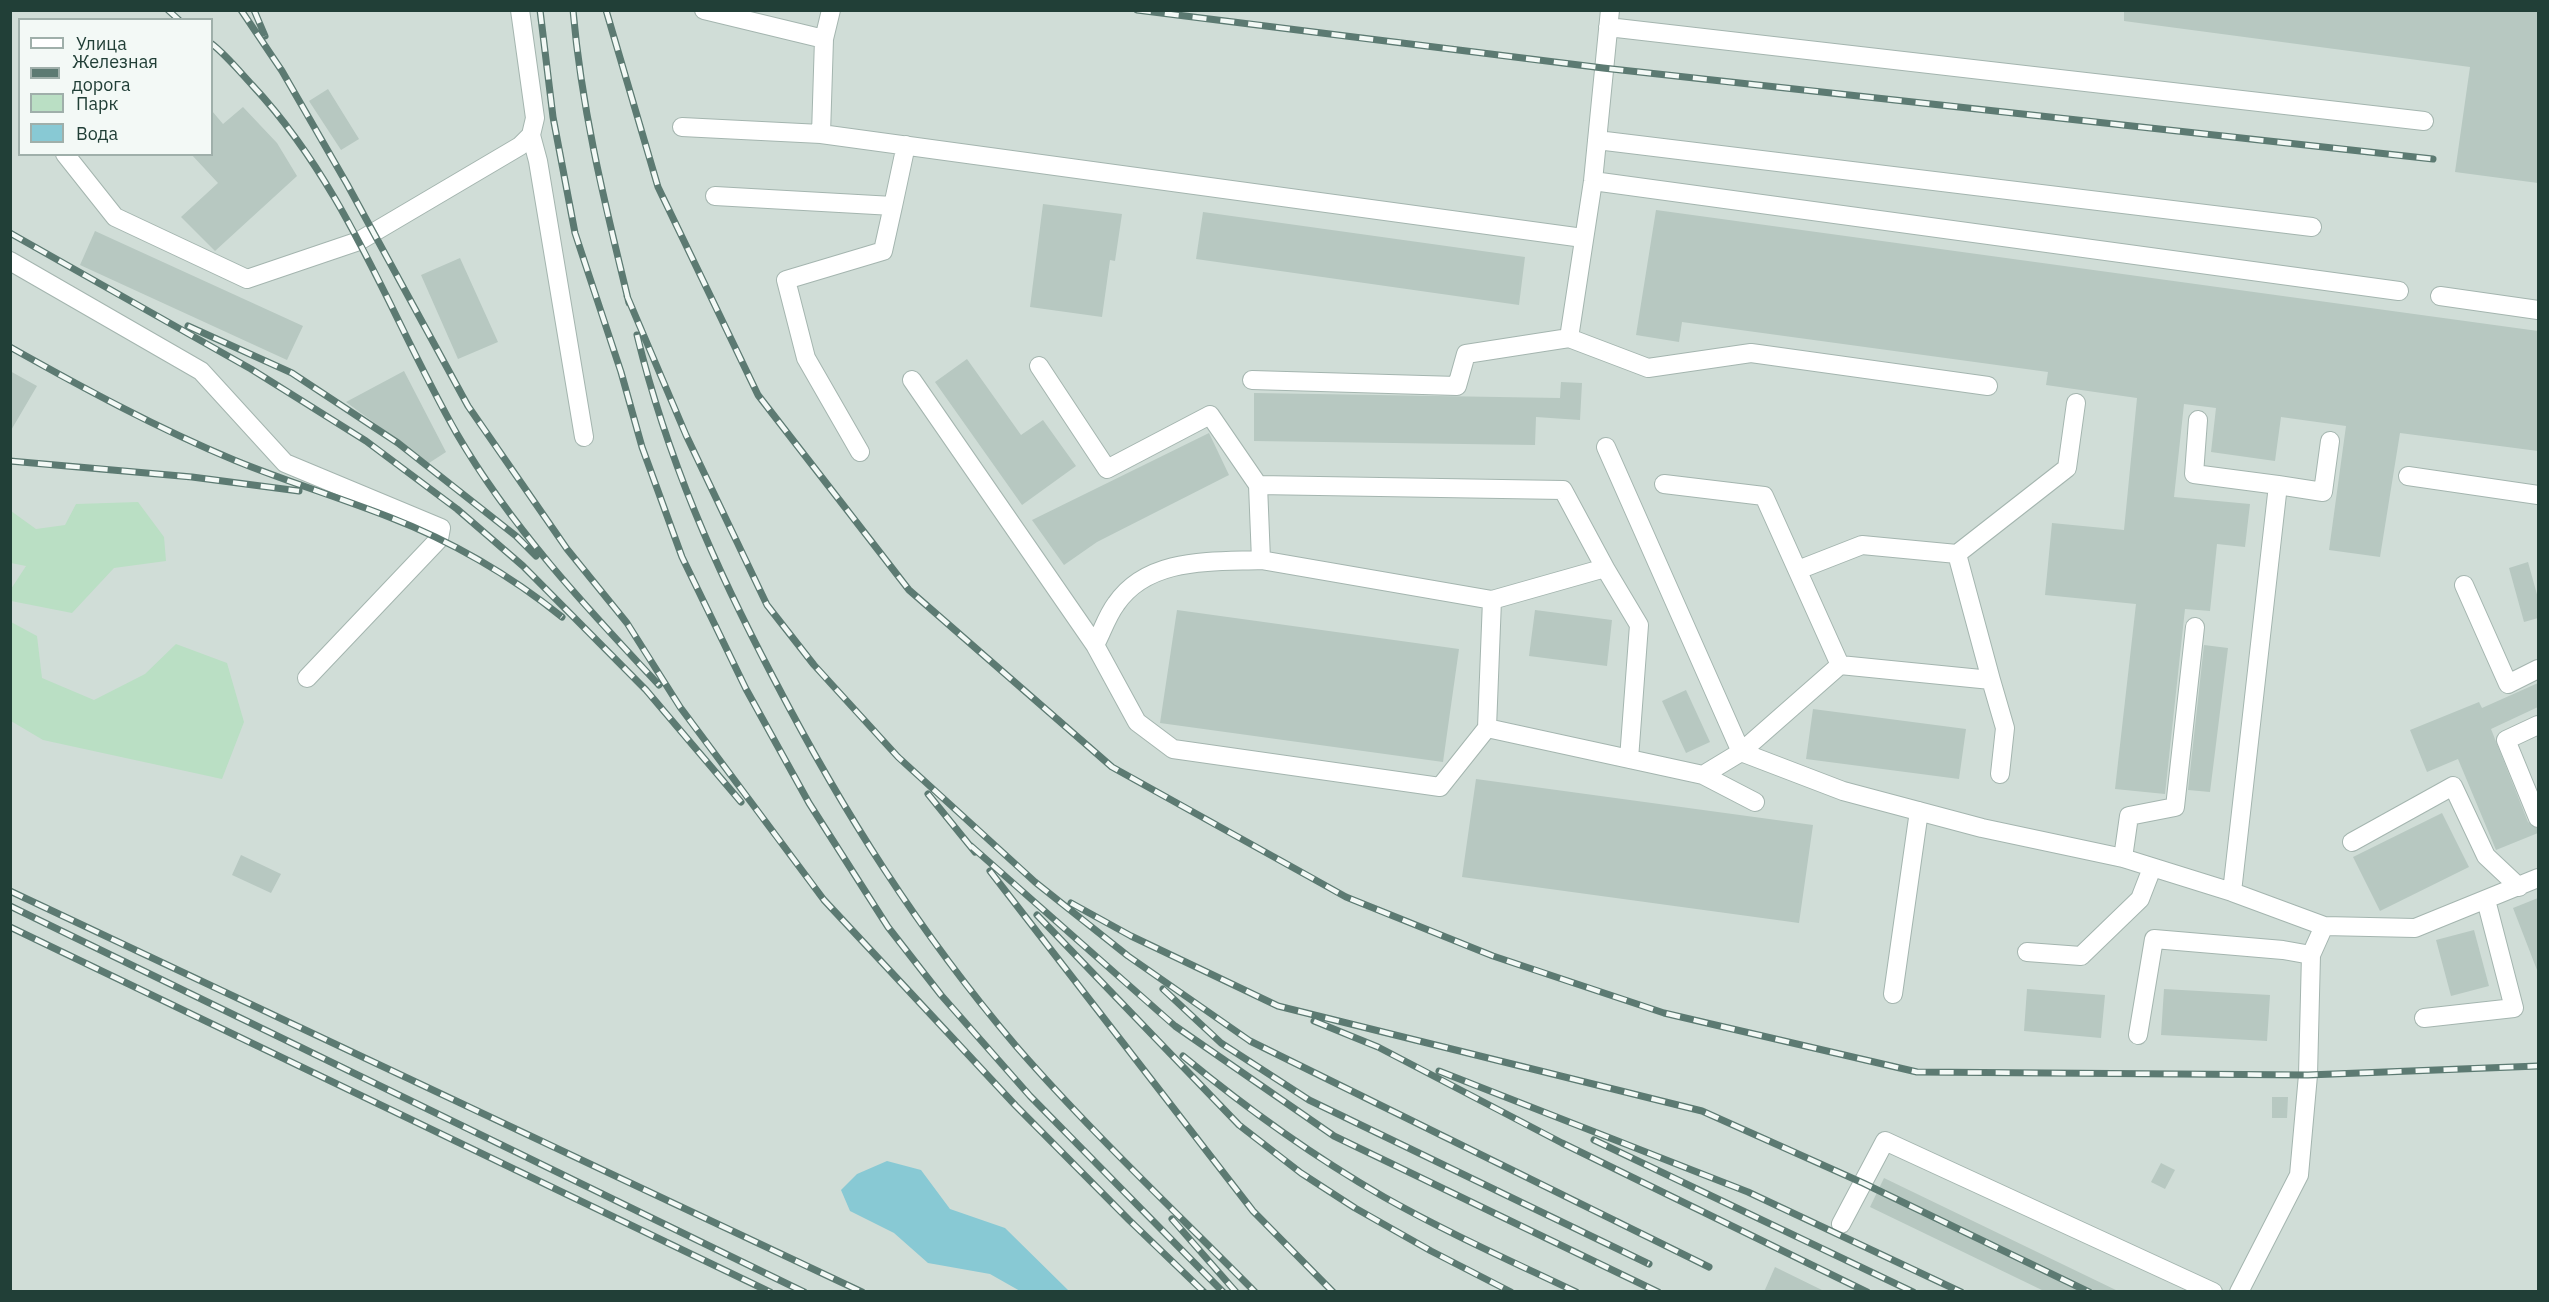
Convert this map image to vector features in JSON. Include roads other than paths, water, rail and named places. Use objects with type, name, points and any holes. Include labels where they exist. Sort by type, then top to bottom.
[{"type":"street","points":[[520,10],[535,118],[531,135],[538,161],[584,437]]},
{"type":"street","points":[[704,10],[824,39]]},
{"type":"street","points":[[821,134],[824,39],[831,10]]},
{"type":"street","points":[[1569,339],[1593,181],[1609,19],[2424,121]]},
{"type":"street","points":[[682,127],[821,134],[1583,238]]},
{"type":"street","points":[[67,156],[115,217],[247,279],[359,241],[520,146],[531,135]]},
{"type":"street","points":[[1597,140],[2312,227]]},
{"type":"street","points":[[860,452],[806,358],[786,280],[883,251],[906,145]]},
{"type":"street","points":[[1593,181],[2399,291]]},
{"type":"street","points":[[716,196],[893,206]]},
{"type":"street","points":[[10,261],[201,371],[285,463],[441,528],[439,539],[307,678]]},
{"type":"street","points":[[2440,296],[2538,310]]},
{"type":"street","points":[[1252,380],[1457,386],[1466,354],[1569,339],[1648,368],[1751,353],[1988,386]]},
{"type":"street","points":[[1039,366],[1107,469],[1210,415],[1258,485],[1261,560]]},
{"type":"street","points":[[912,381],[1095,645],[1137,722],[1173,749],[1440,786],[1488,728],[1492,600]]},
{"type":"street","points":[[1798,570],[1862,545],[1957,554],[2067,468],[2076,403]]},
{"type":"street","points":[[2198,420],[2194,474],[2323,492],[2330,441]]},
{"type":"street","points":[[1606,447],[1741,752],[1843,791],[1982,828],[2123,858],[2232,892],[2324,926],[2415,928],[2538,878]]},
{"type":"street","points":[[2408,477],[2538,495]]},
{"type":"street","points":[[1664,484],[1764,496],[1840,665]]},
{"type":"street","points":[[1258,485],[1563,490],[1639,625],[1629,759]]},
{"type":"street","points":[[2232,892],[2278,486]]},
{"type":"street","points":[[1957,554],[2005,728],[2000,774]]},
{"type":"street","points":[[1095,645],[1117,603],[1149,574],[1194,562],[1261,560],[1492,600],[1605,568]]},
{"type":"street","points":[[2464,585],[2508,684],[2538,669]]},
{"type":"street","points":[[2123,858],[2129,816],[2175,807],[2195,627]]},
{"type":"street","points":[[1702,775],[1741,752],[1840,665],[1991,680]]},
{"type":"street","points":[[2538,725],[2506,740],[2538,818]]},
{"type":"street","points":[[1488,728],[1702,775],[1755,802]]},
{"type":"street","points":[[2352,842],[2453,786],[2486,856],[2519,887]]},
{"type":"street","points":[[1893,994],[1919,811]]},
{"type":"street","points":[[2026,952],[2081,956],[2140,899],[2152,868]]},
{"type":"street","points":[[2424,1018],[2514,1008],[2486,900]]},
{"type":"street","points":[[2239,1292],[2299,1176],[2308,1075],[2311,955],[2324,926]]},
{"type":"street","points":[[2138,1035],[2154,939],[2283,950],[2311,955]]},
{"type":"street","points":[[1841,1224],[1885,1141],[2213,1292]]},
{"type":"water","points":[[887,1161],[921,1170],[950,1209],[1005,1228],[1069,1291],[1020,1291],[990,1274],[928,1263],[894,1233],[850,1211],[841,1190],[857,1174]]},
{"type":"railway","points":[[168,10],[177,18]]},
{"type":"railway","points":[[241,10],[282,71],[347,184],[468,406],[567,549],[627,623],[680,707],[824,900],[1016,1106],[1204,1292]]},
{"type":"railway","points":[[254,10],[265,36]]},
{"type":"railway","points":[[540,10],[553,117],[575,233],[621,372],[642,447],[682,557],[746,689],[809,803],[888,927],[941,995],[1030,1096],[1223,1292]]},
{"type":"railway","points":[[573,10],[588,122],[629,303]]},
{"type":"railway","points":[[606,10],[658,187],[758,395],[909,590],[1112,767],[1346,897],[1493,956],[1664,1013],[1917,1072],[2308,1075],[2538,1066]]},
{"type":"railway","points":[[1137,10],[1603,68],[2433,159]]},
{"type":"railway","points":[[213,45],[253,86],[286,125],[315,166],[341,209],[433,389],[478,468],[525,534],[577,596],[659,685]]},
{"type":"railway","points":[[10,233],[251,369],[366,441],[457,509],[523,566],[646,690],[741,802]]},
{"type":"railway","points":[[627,296],[686,435],[767,605],[814,665],[898,757],[1035,882],[1128,956],[1250,1041],[1709,1267]]},
{"type":"railway","points":[[188,326],[292,373],[398,443],[516,536],[536,556]]},
{"type":"railway","points":[[637,335],[649,381],[678,468],[732,595],[800,728],[884,870],[947,959],[1016,1046],[1103,1140],[1255,1292]]},
{"type":"railway","points":[[10,347],[120,407],[205,448],[253,468],[389,517],[435,537],[501,573],[562,617]]},
{"type":"railway","points":[[10,461],[192,477],[299,491]]},
{"type":"railway","points":[[928,794],[975,852]]},
{"type":"railway","points":[[971,846],[1175,1026],[1334,1136],[1658,1292]]},
{"type":"railway","points":[[990,871],[1253,1211],[1333,1292]]},
{"type":"railway","points":[[10,891],[862,1292]]},
{"type":"railway","points":[[1071,903],[1131,936],[1278,1006],[1702,1111],[1863,1183],[2089,1292]]},
{"type":"railway","points":[[10,906],[804,1292]]},
{"type":"railway","points":[[1037,915],[1239,1125],[1301,1173],[1355,1208],[1431,1251],[1511,1292]]},
{"type":"railway","points":[[10,927],[770,1292]]},
{"type":"railway","points":[[1163,989],[1221,1043],[1309,1100],[1649,1264]]},
{"type":"railway","points":[[1314,1021],[1378,1047],[1562,1143],[1867,1292]]},
{"type":"railway","points":[[1183,1056],[1280,1131],[1384,1197],[1576,1292]]},
{"type":"railway","points":[[1439,1071],[1748,1192],[1961,1292]]},
{"type":"railway","points":[[1594,1140],[1913,1292]]},
{"type":"railway","points":[[1172,1219],[1236,1292]]}]
